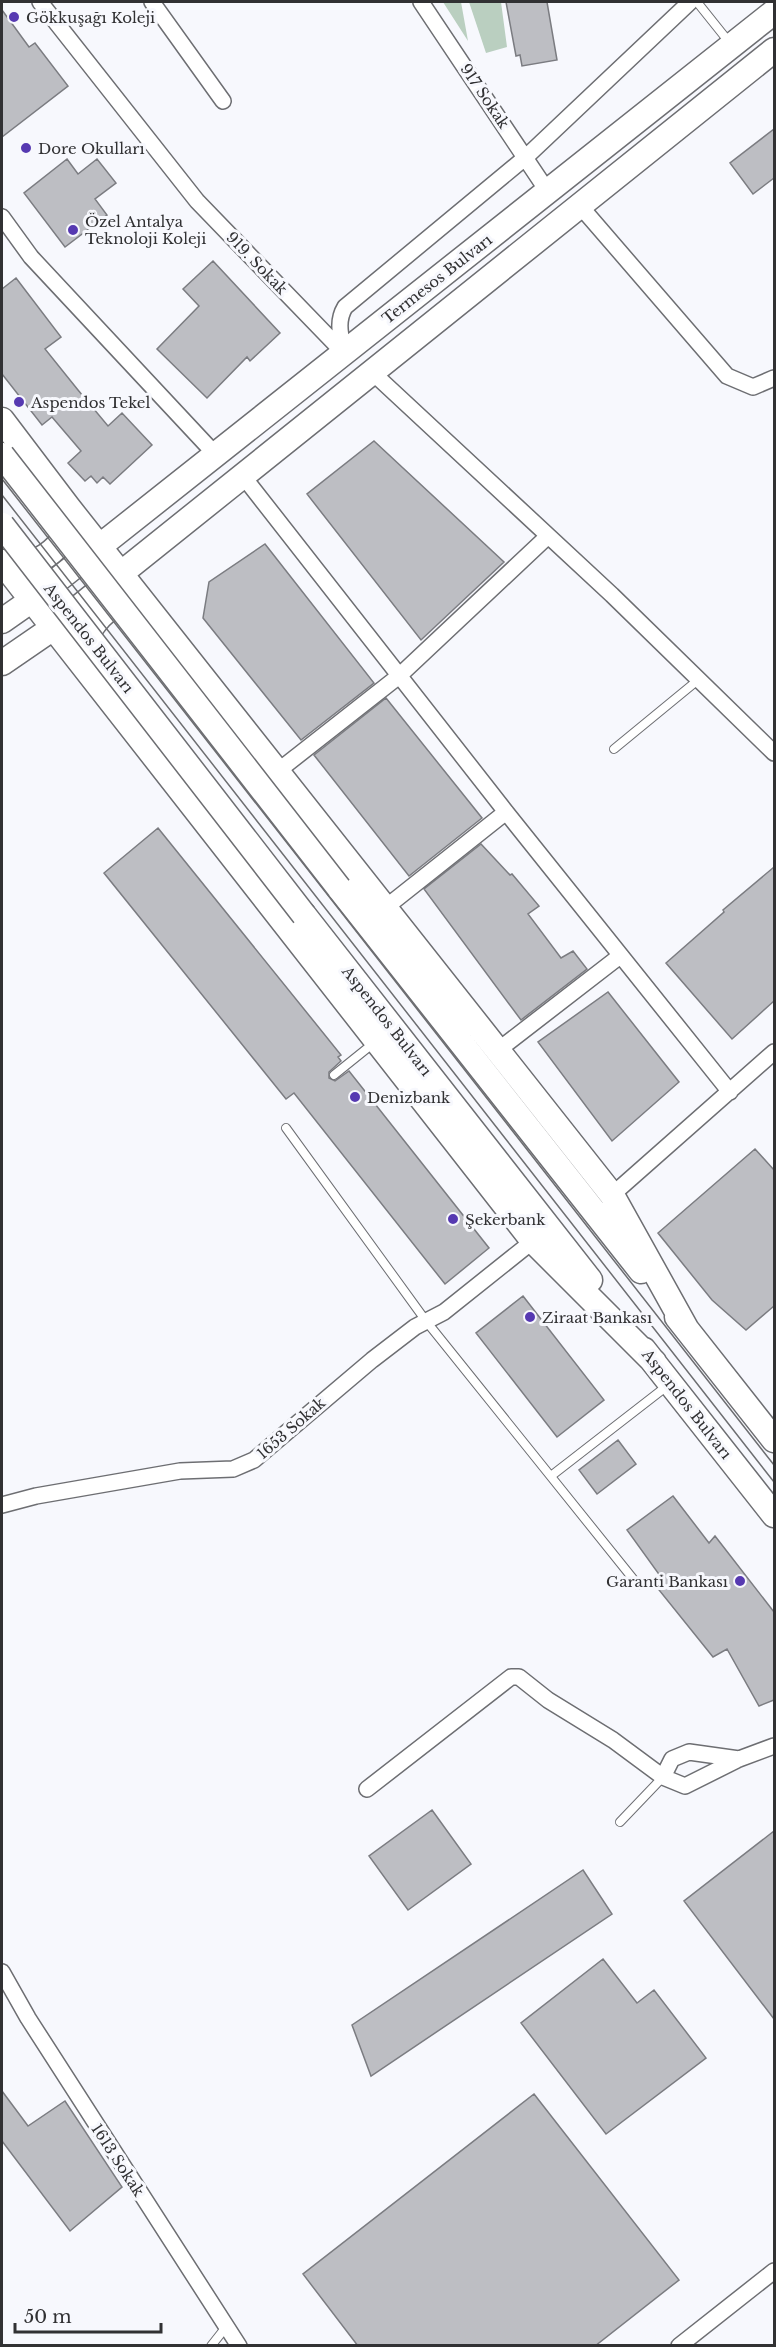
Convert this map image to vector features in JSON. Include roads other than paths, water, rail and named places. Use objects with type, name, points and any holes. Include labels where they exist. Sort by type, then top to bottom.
[{"type":"main road","name":"Termesos Bulvarı","points":[[2,621],[32,600],[774,12]]},
{"type":"main road","points":[[2,663],[53,628],[774,50]]},
{"type":"main road","points":[[2,420],[68,507],[612,1195],[686,1328]]},
{"type":"main road","points":[[2,455],[339,888],[774,1440]]},
{"type":"main road","points":[[2,560],[13,566],[37,562],[56,549],[72,530],[68,507]]},
{"type":"main road","name":"Aspendos Bulvarı","points":[[2,525],[774,1515]]},
{"type":"main road","points":[[2,560],[533,1241],[654,1362]]},
{"type":"main road","points":[[87,671],[80,648],[91,626],[107,609],[130,603],[152,611]]},
{"type":"street","name":"919. Sokak","points":[[40,2],[197,201],[344,353]]},
{"type":"street","points":[[152,2],[223,102]]},
{"type":"street","name":"917 Sokak","points":[[421,2],[548,192]]},
{"type":"street","points":[[344,353],[339,325],[345,307],[526,157],[690,2]]},
{"type":"street","points":[[581,207],[727,376],[753,387],[774,378]]},
{"type":"street","points":[[2,217],[31,256],[215,454]]},
{"type":"street","points":[[372,372],[612,595],[774,753]]},
{"type":"street","points":[[243,476],[506,812],[730,1092]]},
{"type":"street","points":[[278,771],[399,676],[548,536]]},
{"type":"street","points":[[385,908],[506,812]]},
{"type":"street","points":[[497,1051],[620,956]]},
{"type":"street","points":[[612,1195],[774,1052]]},
{"type":"street","name":"1653 Sokak","points":[[2,1505],[36,1496],[180,1471],[233,1469],[254,1460],[372,1360],[415,1327],[444,1312],[533,1241]]},
{"type":"street","points":[[368,1789],[511,1677],[519,1677],[548,1700],[613,1740],[663,1778],[685,1786],[739,1759],[774,1746]]},
{"type":"street","points":[[663,1778],[672,1759],[689,1752],[739,1759]]},
{"type":"street","name":"1613 Sokak","points":[[2,1972],[40,2037],[239,2346]]},
{"type":"street","points":[[679,2346],[774,2271]]},
{"type":"lane","points":[[697,2],[732,45]]},
{"type":"lane","points":[[614,749],[698,680]]},
{"type":"lane","points":[[334,1075],[376,1041]]},
{"type":"lane","points":[[286,1128],[426,1321],[638,1585]]},
{"type":"lane","points":[[551,1476],[670,1383]]},
{"type":"lane","points":[[620,1822],[663,1778]]},
{"type":"lane","points":[[211,2346],[226,2327]]},
{"type":"tram line","points":[[2,479],[774,1465]]},
{"type":"tram line","points":[[2,495],[774,1482]]},
{"type":"place","name":"Gökkuşağı Koleji","points":[[14,17]]},
{"type":"place","name":"Dore Okulları","points":[[26,148]]},
{"type":"place","name":"Özel Antalya Teknoloji Koleji","points":[[73,230]]},
{"type":"place","name":"Aspendos Tekel","points":[[19,402]]},
{"type":"place","name":"Denizbank","points":[[355,1097]]},
{"type":"place","name":"Şekerbank","points":[[453,1219]]},
{"type":"place","name":"Ziraat Bankası","points":[[530,1317]]},
{"type":"place","name":"Garanti Bankası","points":[[740,1581]]}]
